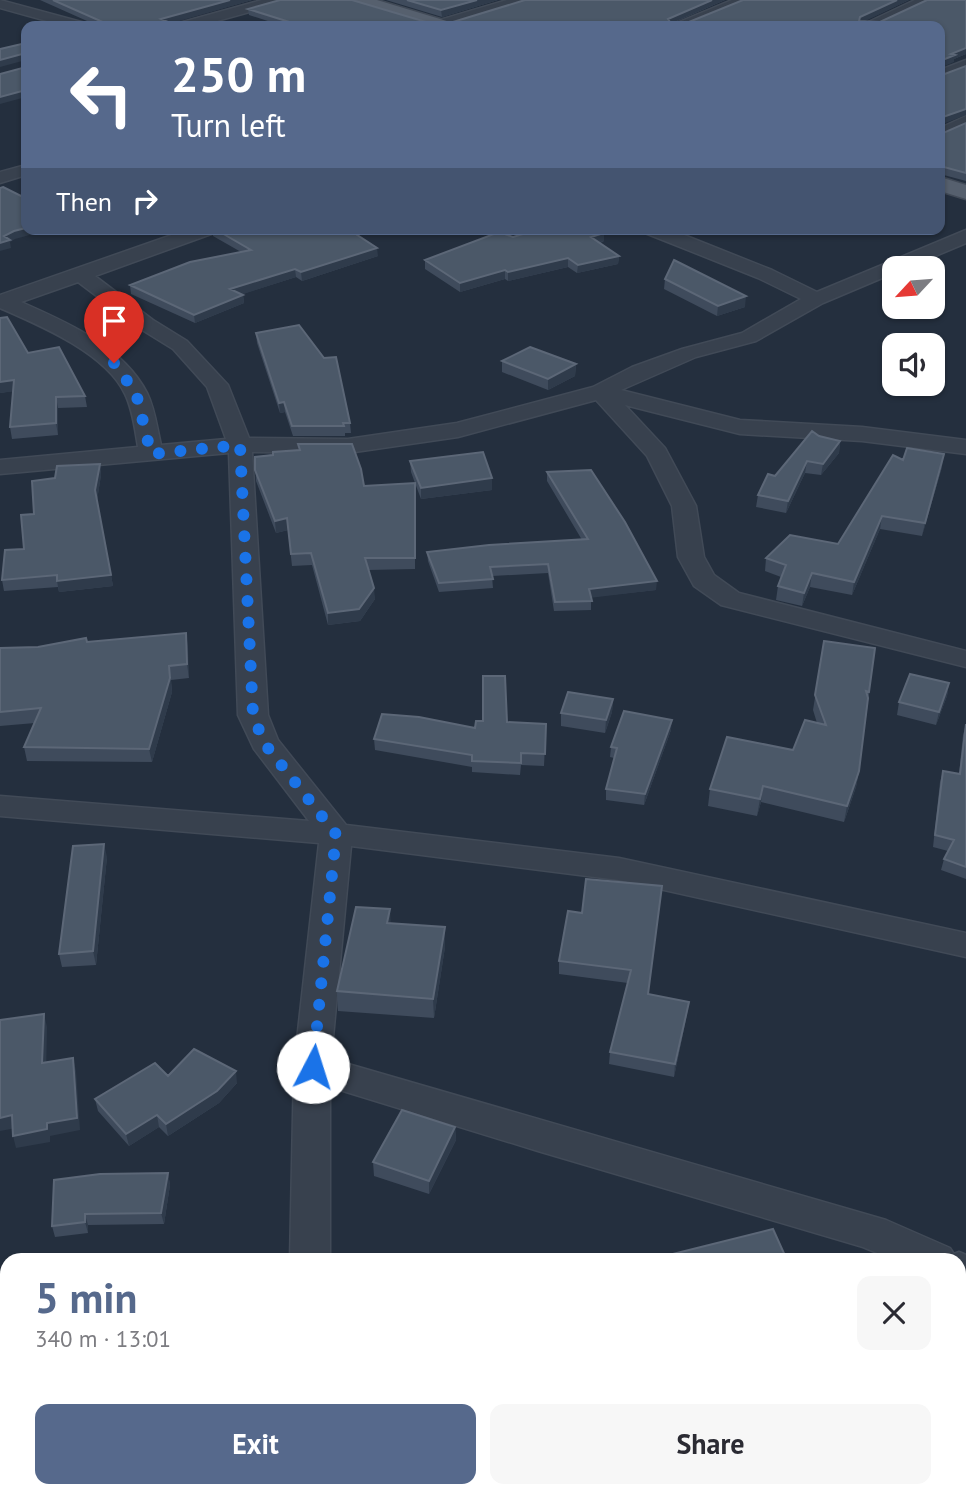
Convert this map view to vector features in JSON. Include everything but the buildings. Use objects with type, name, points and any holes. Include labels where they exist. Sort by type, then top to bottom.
[{"type":"main road","points":[[359,0],[428,21]]},
{"type":"main road","points":[[945,186],[966,192]]},
{"type":"street","points":[[202,21],[277,0]]},
{"type":"street","points":[[454,21],[522,0]]},
{"type":"street","points":[[690,21],[744,0]]},
{"type":"street","points":[[878,21],[926,0]]},
{"type":"street","points":[[0,4],[62,21]]},
{"type":"street","points":[[945,73],[966,64]]},
{"type":"street","points":[[945,132],[966,121]]},
{"type":"street","points":[[2,301],[190,235]]},
{"type":"street","points":[[667,235],[765,274],[816,299]]},
{"type":"street","points":[[0,492],[4,467],[240,445],[348,446],[458,430],[601,392],[689,352],[749,337],[816,299],[966,236]]},
{"type":"street","points":[[80,274],[146,324],[180,345],[217,385],[240,445],[253,715],[264,743],[336,834],[313,1067],[310,1253]]},
{"type":"street","points":[[2,301],[70,334],[114,363],[136,393],[151,454]]},
{"type":"street","points":[[601,392],[740,427],[862,434],[966,447]]},
{"type":"street","points":[[601,392],[657,453],[684,506],[691,557],[703,580],[730,599],[966,659]]},
{"type":"street","points":[[0,806],[336,834],[619,869],[966,944]]},
{"type":"street","points":[[313,1067],[538,1136],[872,1232],[920,1253]]},
{"type":"route","points":[[114,363],[136,393],[151,454],[240,445],[253,715],[264,743],[336,834],[313,1067]]}]
